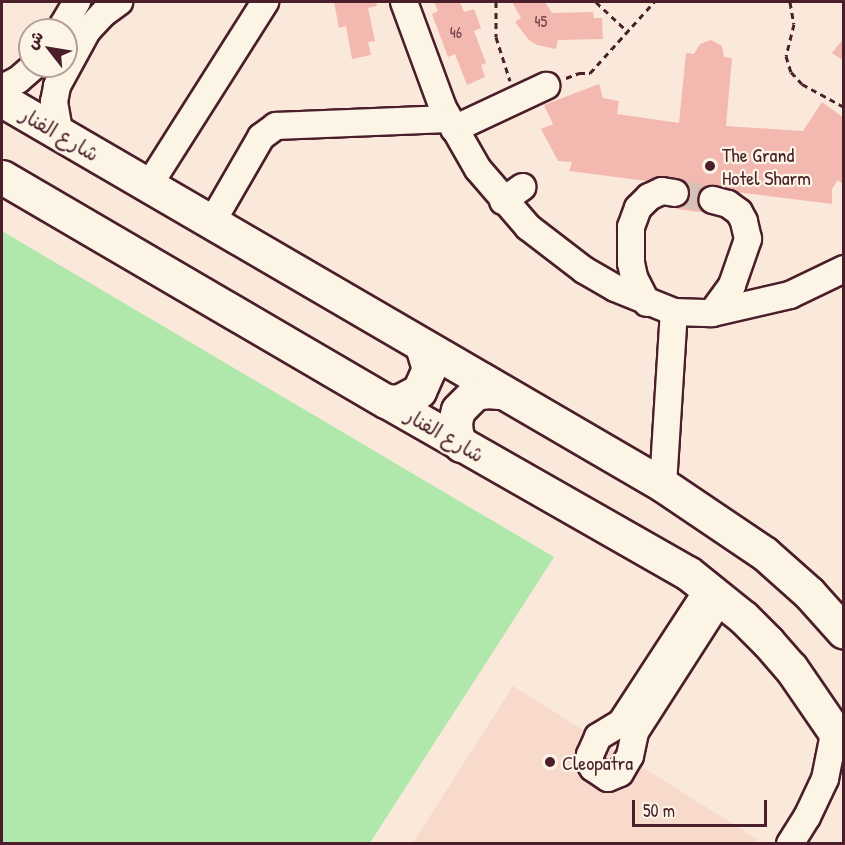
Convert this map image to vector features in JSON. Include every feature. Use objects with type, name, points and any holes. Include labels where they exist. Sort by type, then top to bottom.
[{"type":"main road","name":"شارع الفنار","points":[[2,100],[499,392],[663,485],[764,553],[809,593],[843,632]]},
{"type":"main road","name":"شارع الفنار","points":[[2,177],[461,445],[688,573],[715,593],[760,633],[791,668],[837,736]]},
{"type":"main road","points":[[386,401],[398,402],[419,391],[429,369],[422,346]]},
{"type":"main road","points":[[461,445],[456,434],[455,422],[458,410],[465,400],[475,393],[499,392]]},
{"type":"street","points":[[67,18],[77,2]]},
{"type":"street","points":[[78,44],[104,13],[119,2]]},
{"type":"street","points":[[149,185],[265,2]]},
{"type":"street","points":[[404,2],[451,124],[478,169],[513,194],[528,227],[584,270],[647,303],[674,312],[712,313],[790,295],[843,269]]},
{"type":"street","points":[[2,88],[20,78]]},
{"type":"street","points":[[59,78],[54,102],[60,136]]},
{"type":"street","points":[[212,222],[261,137],[276,126],[451,124],[516,100],[546,86]]},
{"type":"street","points":[[647,303],[637,284],[631,263],[631,227],[638,208],[649,197],[662,190],[675,193]]},
{"type":"street","points":[[712,313],[732,285],[748,239],[744,221],[739,213],[728,204],[713,200]]},
{"type":"street","points":[[663,485],[674,312]]},
{"type":"street","points":[[715,593],[635,732],[630,756],[620,773],[608,778],[593,768],[590,763],[590,755],[598,737],[621,723],[715,593]]},
{"type":"street","points":[[790,843],[807,817],[825,778],[832,739],[837,736]]},
{"type":"path","points":[[496,2],[496,37],[516,100]]},
{"type":"path","points":[[596,2],[627,31]]},
{"type":"path","points":[[546,86],[579,73],[590,73],[654,2]]},
{"type":"path","points":[[790,2],[794,24],[786,56],[791,72],[802,84],[843,107]]},
{"type":"shaded area","name":"Cleopatra","points":[[513,686],[757,839],[755,844],[412,844]]},
{"type":"green space","points":[[2,231],[554,557],[370,843],[2,843]]},
{"type":"building","points":[[334,2],[376,2],[377,6],[368,8],[375,41],[368,42],[371,55],[352,59],[346,26],[339,28]]},
{"type":"building","points":[[434,2],[460,2],[464,12],[474,9],[481,28],[474,31],[486,63],[481,65],[485,77],[467,85],[455,54],[448,57],[432,14],[438,11]]},
{"type":"building","points":[[512,2],[545,2],[552,13],[593,12],[594,18],[602,18],[603,39],[558,40],[556,49],[537,45],[529,40],[515,22],[521,18]]},
{"type":"building","points":[[844,38],[844,61],[832,53]]},
{"type":"building","points":[[711,40],[722,46],[724,57],[732,58],[726,126],[803,131],[822,102],[844,118],[844,185],[838,180],[832,189],[832,204],[712,189],[709,213],[676,209],[678,185],[569,171],[572,162],[558,161],[541,129],[553,124],[544,105],[599,84],[603,98],[619,101],[617,114],[679,123],[686,53],[694,54],[700,44]]},
{"type":"tunnel","points":[[675,193],[713,200]]},
{"type":"place","name":"The Grand Hotel Sharm","points":[[710,166]]},
{"type":"place","name":"Cleopatra","points":[[550,762]]}]
